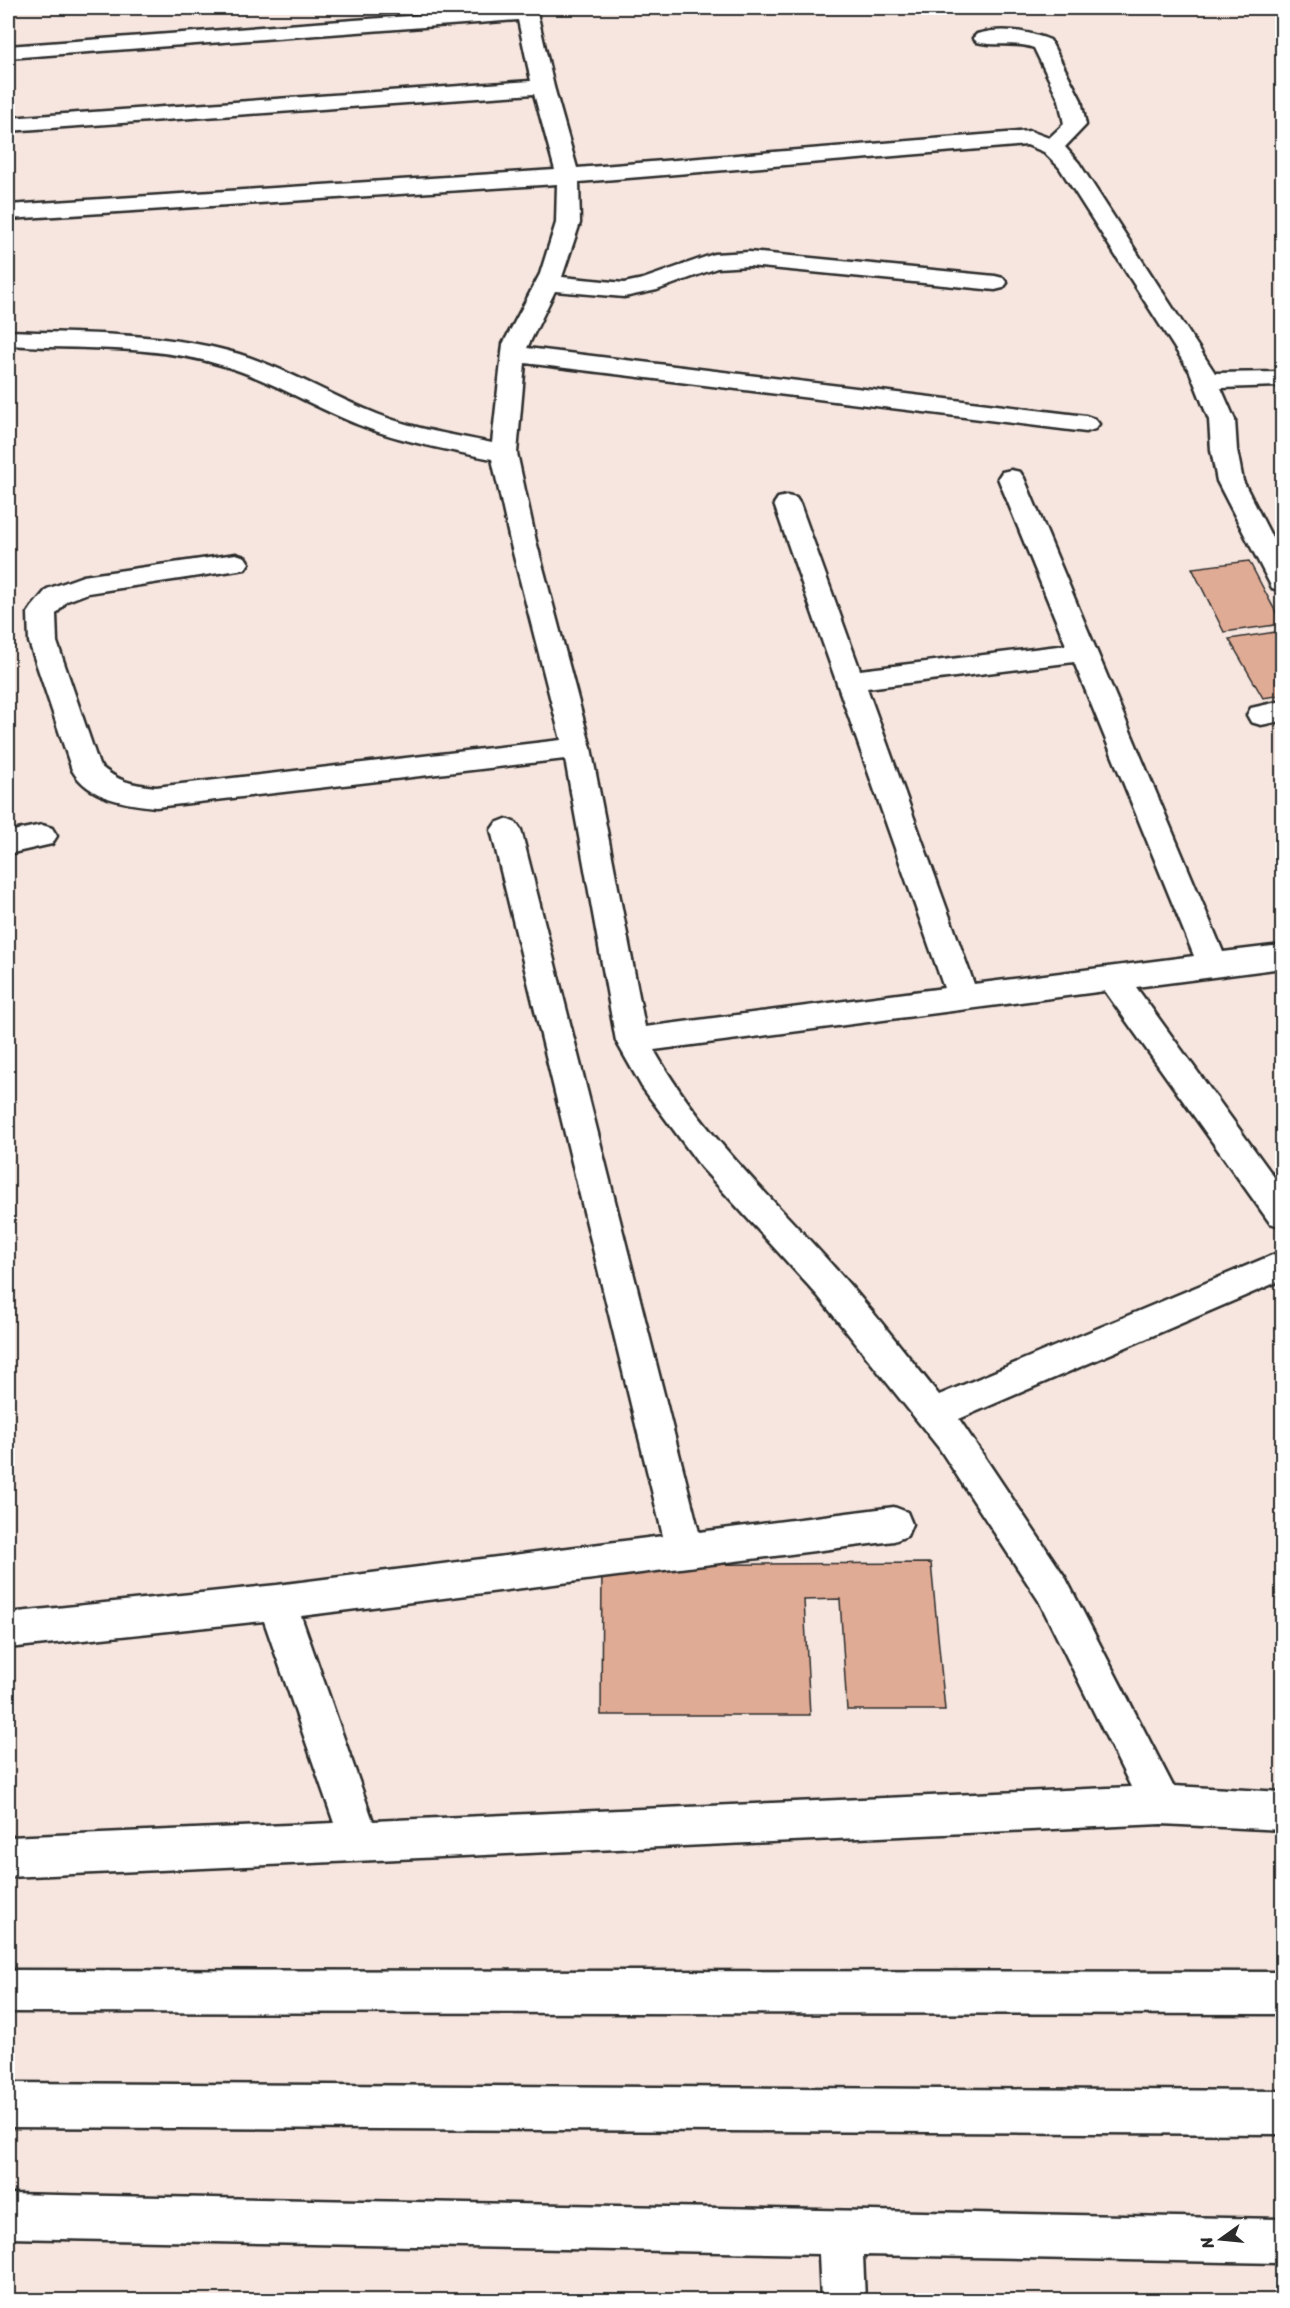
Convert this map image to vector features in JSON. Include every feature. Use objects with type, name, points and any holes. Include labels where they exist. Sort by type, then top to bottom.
[{"type":"main road","points":[[8,52],[526,10],[543,87],[568,176],[568,223],[548,283],[515,344],[504,453],[523,541],[577,748],[632,1041],[653,1078],[713,1158],[830,1286],[952,1437],[1052,1589],[1161,1805]]},
{"type":"main road","points":[[984,38],[1023,37],[1043,44],[1070,100],[1075,125],[1052,147]]},
{"type":"main road","points":[[8,125],[543,87]]},
{"type":"main road","points":[[8,212],[568,176],[1030,138],[1052,147],[1068,163],[1202,372],[1222,420],[1224,450],[1230,481],[1282,582]]},
{"type":"main road","points":[[548,283],[624,290],[649,285],[714,261],[749,259],[995,283]]},
{"type":"main road","points":[[8,338],[145,345],[229,359],[370,421],[397,430],[504,453]]},
{"type":"main road","points":[[515,354],[1086,424]]},
{"type":"main road","points":[[1206,381],[1282,379]]},
{"type":"main road","points":[[1011,478],[1213,965]]},
{"type":"main road","points":[[787,504],[963,997]]},
{"type":"main road","points":[[236,563],[83,585],[57,594],[42,613],[43,642],[86,770],[105,786],[128,794],[156,797],[577,748]]},
{"type":"main road","points":[[850,681],[1083,651]]},
{"type":"main road","points":[[506,830],[685,1551]]},
{"type":"main road","points":[[8,843],[42,837]]},
{"type":"main road","points":[[632,1041],[1282,956]]},
{"type":"main road","points":[[1113,978],[1282,1213]]},
{"type":"main road","points":[[933,1414],[1282,1265]]},
{"type":"main road","points":[[8,1630],[278,1602],[894,1524]]},
{"type":"main road","points":[[278,1602],[360,1841]]},
{"type":"main road","points":[[8,1857],[1161,1805],[1282,1811]]},
{"type":"main road","points":[[8,1991],[1282,1993]]},
{"type":"main road","points":[[8,2105],[1282,2113]]},
{"type":"main road","points":[[8,2216],[1282,2241]]},
{"type":"main road","points":[[840,2232],[843,2301]]},
{"type":"building","points":[[1249,561],[1282,624],[1224,632],[1192,568]]},
{"type":"building","points":[[1282,631],[1282,695],[1263,698],[1229,639]]},
{"type":"building","points":[[931,1563],[945,1710],[847,1710],[840,1599],[804,1600],[810,1715],[601,1715],[602,1565]]}]
